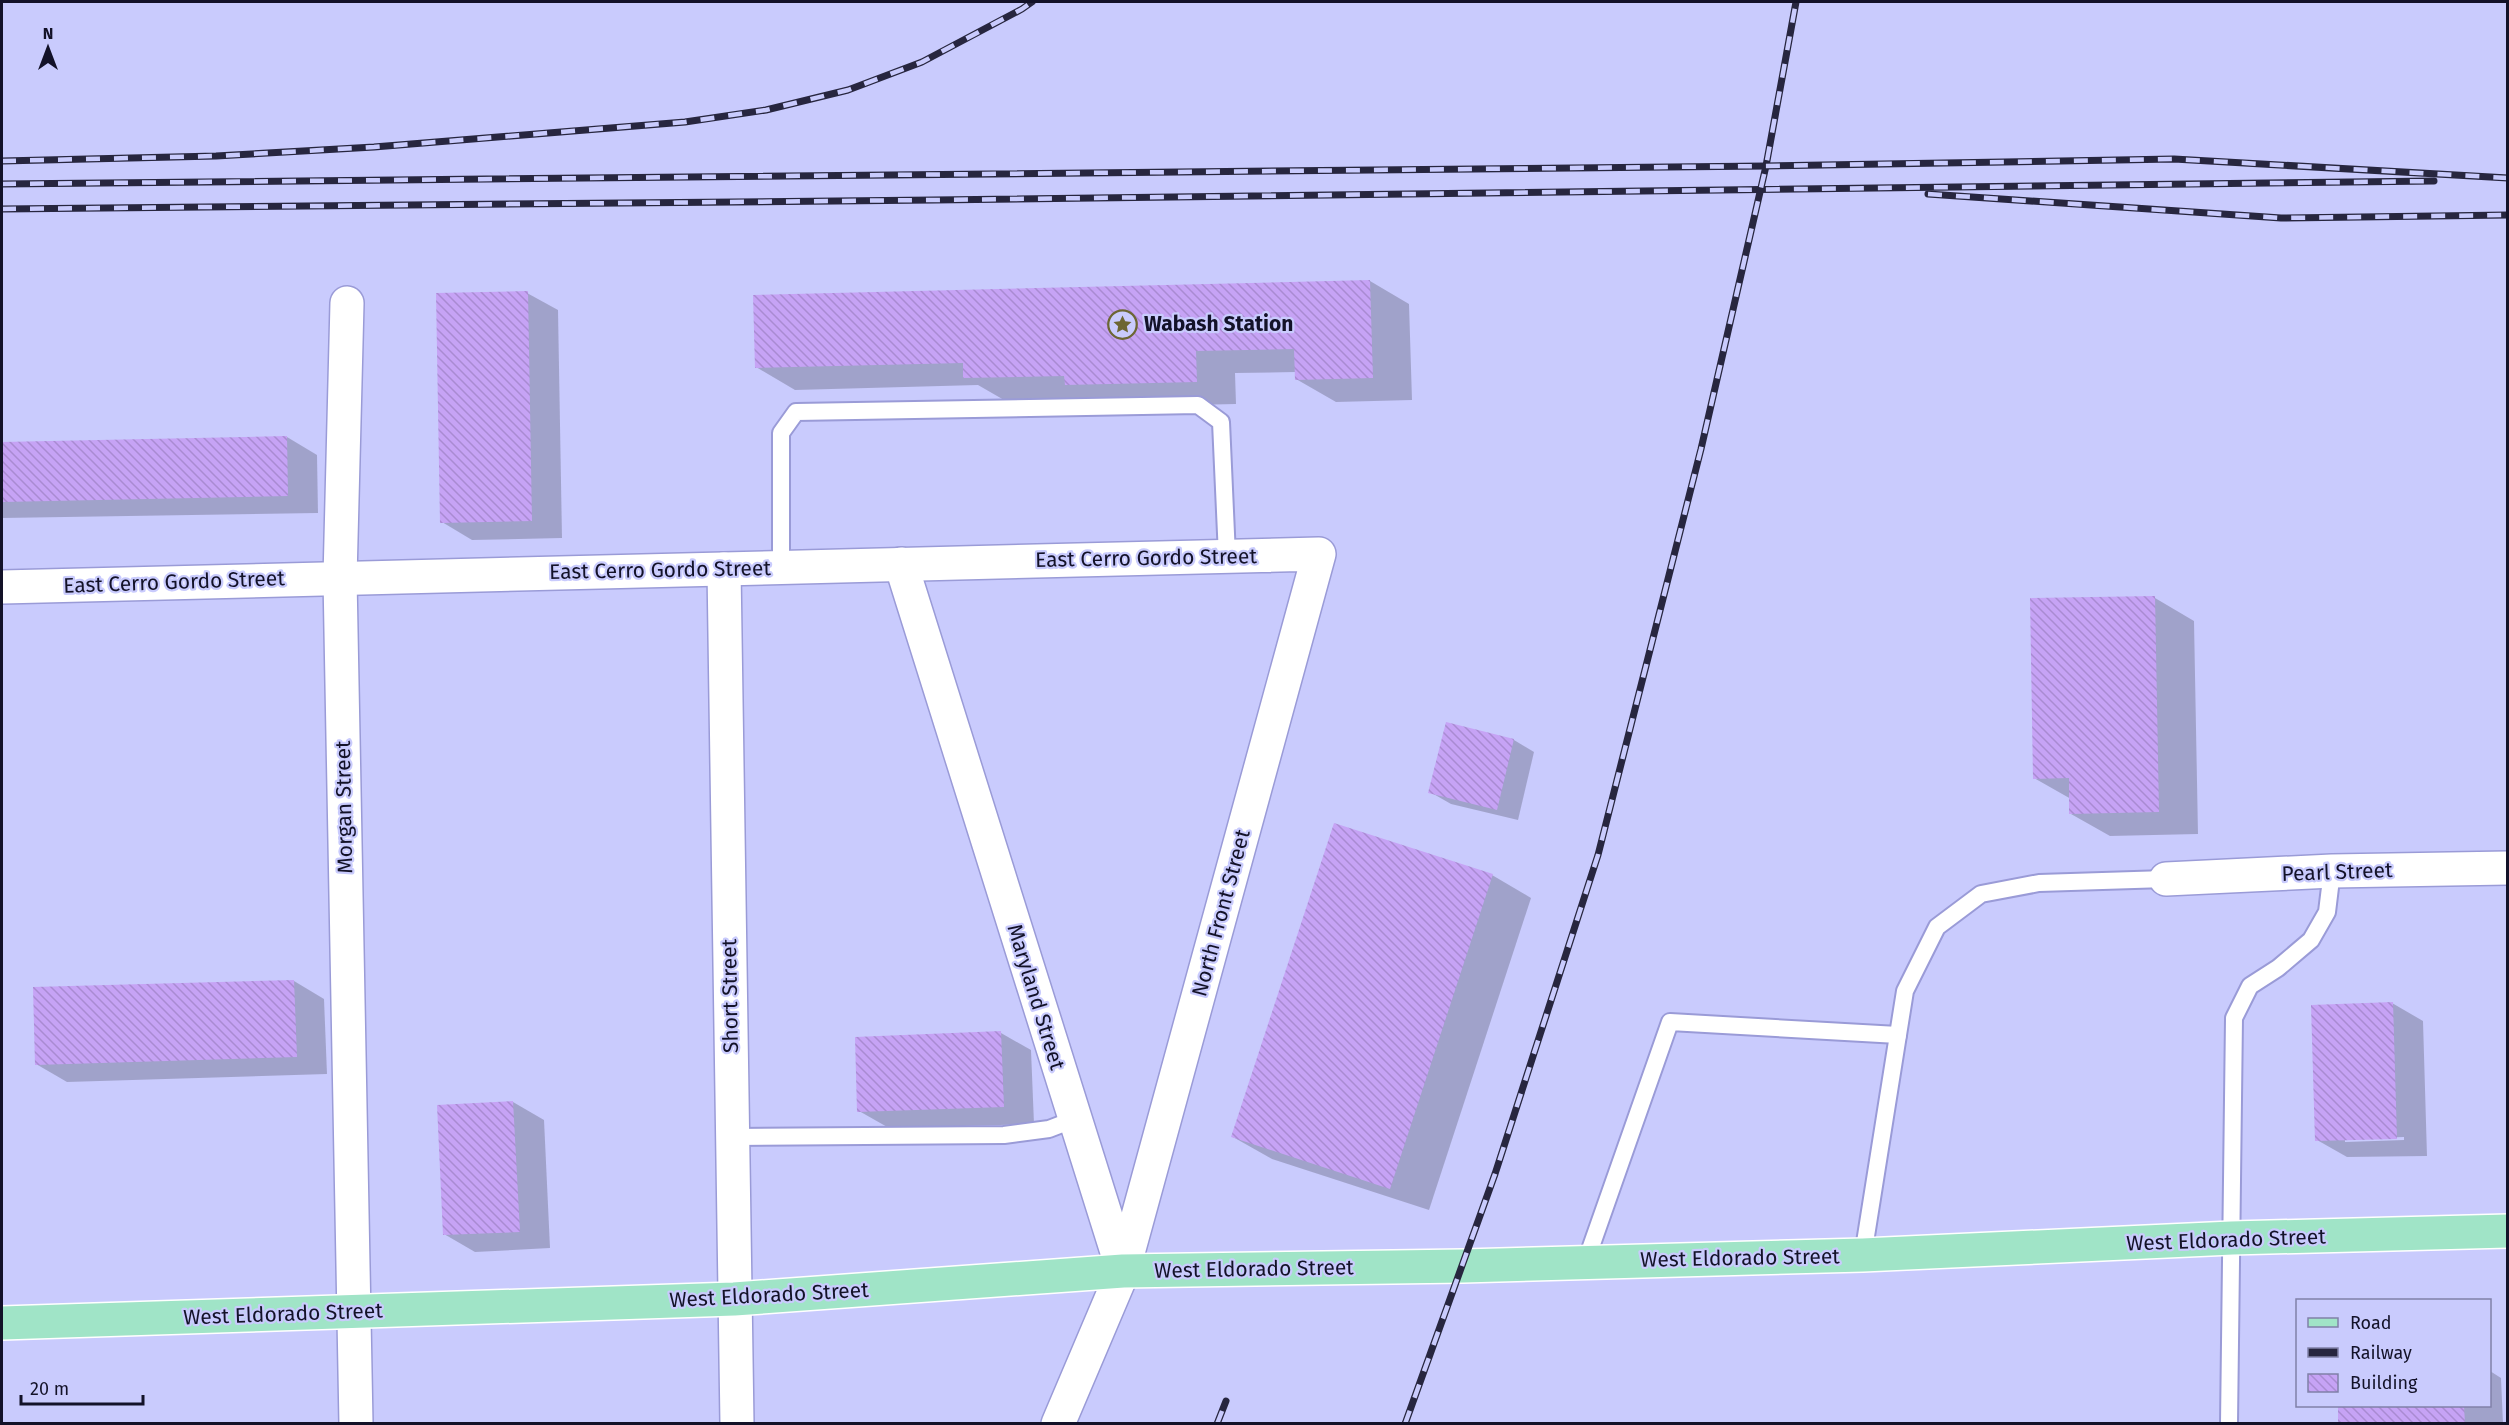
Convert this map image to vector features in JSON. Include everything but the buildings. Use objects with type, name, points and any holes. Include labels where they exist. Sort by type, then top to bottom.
[{"type":"main road","name":"West Eldorado Street","points":[[2,1323],[734,1299],[1123,1271],[1463,1266],[1863,1255],[2232,1238],[2508,1231]]},
{"type":"street","name":"Morgan Street","points":[[347,303],[340,578],[357,1424]]},
{"type":"street","name":"East Cerro Gordo Street","points":[[2,587],[1319,554]]},
{"type":"street","name":"North Front Street","points":[[1123,1271],[1319,554]]},
{"type":"street","name":"Maryland Street","points":[[901,564],[1123,1271]]},
{"type":"street","name":"Short Street","points":[[724,569],[737,1424]]},
{"type":"street","name":"Pearl Street","points":[[2166,879],[2332,871],[2508,868]]},
{"type":"street","points":[[1058,1424],[1123,1271]]},
{"type":"lane","points":[[781,567],[781,433],[796,412],[1198,405],[1221,422],[1227,556]]},
{"type":"lane","points":[[2229,1424],[2234,1018],[2250,986],[2312,940],[2326,912],[2332,871]]},
{"type":"lane","points":[[1863,1255],[1905,991],[1937,927],[1981,894],[2039,884],[2166,879]]},
{"type":"lane","points":[[1586,1261],[1670,1022],[1898,1035]]},
{"type":"lane","points":[[732,1137],[1004,1135],[1050,1129],[1075,1119]]},
{"type":"railway","points":[[2,161],[216,156],[374,147],[685,122],[766,110],[848,90],[922,62],[1032,2]]},
{"type":"railway","points":[[1405,1424],[1495,1174],[1598,855],[1701,449],[1766,166],[1796,2]]},
{"type":"railway","points":[[2,184],[1766,166],[2174,159],[2508,178]]},
{"type":"railway","points":[[2,209],[2434,181]]},
{"type":"railway","points":[[1928,194],[2281,218],[2508,215]]},
{"type":"railway","points":[[1217,1424],[1226,1401]]},
{"type":"place","name":"Wabash Station","points":[[1123,324]]}]
